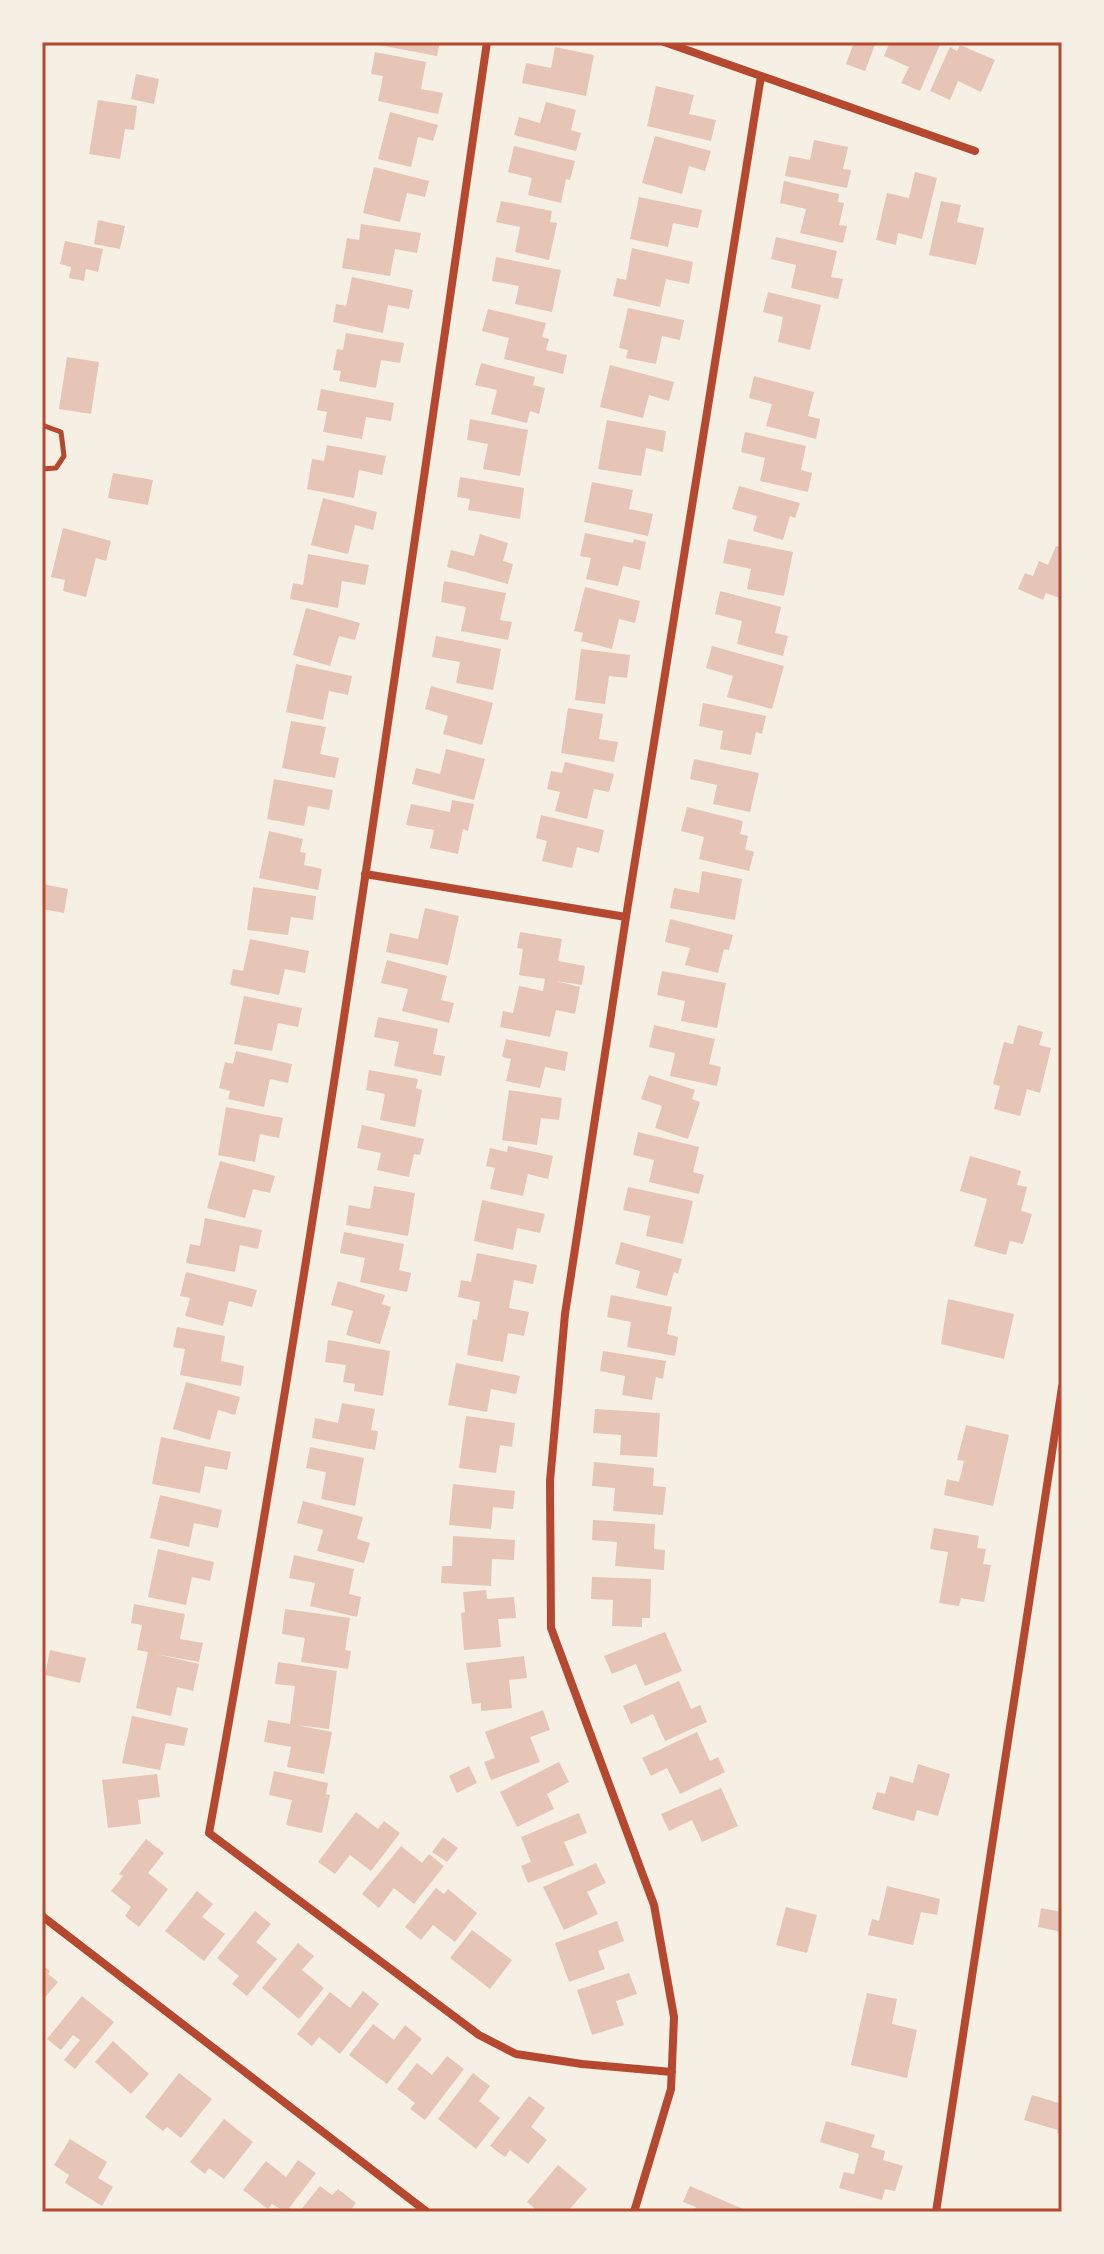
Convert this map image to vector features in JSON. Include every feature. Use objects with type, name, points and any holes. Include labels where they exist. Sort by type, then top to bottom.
[{"type":"street","points":[[487,42],[365,874],[251,1604],[209,1833],[479,2035],[516,2054],[672,2072]]},
{"type":"street","points":[[664,42],[975,151]]},
{"type":"street","points":[[634,2212],[671,2089],[674,2017],[654,1905],[551,1628],[550,1481],[565,1314],[761,76]]},
{"type":"street","points":[[365,874],[626,917]]},
{"type":"street","points":[[936,2212],[1062,1387]]},
{"type":"street","points":[[42,1916],[427,2212]]},
{"type":"lane","points":[[42,425],[61,432],[64,456],[56,468],[42,469]]},
{"type":"building","points":[[380,42],[440,42],[437,56],[379,45]]},
{"type":"building","points":[[854,42],[876,42],[865,71],[846,64]]},
{"type":"building","points":[[890,42],[941,42],[920,91],[901,83],[909,67],[884,56]]},
{"type":"building","points":[[960,45],[995,60],[981,92],[958,81],[950,100],[930,91],[950,47],[957,51]]},
{"type":"building","points":[[555,47],[594,55],[586,96],[522,83],[526,63],[551,68]]},
{"type":"building","points":[[375,52],[426,62],[421,89],[443,93],[438,114],[378,101],[383,76],[371,74]]},
{"type":"building","points":[[136,74],[159,79],[154,104],[131,99]]},
{"type":"building","points":[[656,86],[694,95],[689,114],[716,120],[711,141],[647,126]]},
{"type":"building","points":[[98,100],[137,106],[134,130],[125,129],[120,159],[89,154]]},
{"type":"building","points":[[546,102],[576,110],[571,130],[581,133],[576,151],[514,135],[519,117],[540,123]]},
{"type":"building","points":[[390,112],[438,125],[433,141],[418,137],[411,167],[378,159]]},
{"type":"building","points":[[655,136],[711,151],[705,171],[689,166],[682,194],[642,183]]},
{"type":"building","points":[[814,140],[848,147],[843,169],[851,170],[847,188],[785,176],[789,156],[810,160]]},
{"type":"building","points":[[514,146],[575,161],[570,180],[566,179],[561,203],[528,195],[532,178],[508,172]]},
{"type":"building","points":[[374,167],[429,181],[425,197],[407,193],[400,222],[363,213]]},
{"type":"building","points":[[915,172],[937,178],[922,239],[898,233],[896,245],[876,240],[887,193],[909,198]]},
{"type":"building","points":[[784,181],[839,194],[838,202],[844,203],[839,225],[847,226],[843,243],[800,233],[806,209],[780,203]]},
{"type":"building","points":[[639,197],[702,210],[698,228],[673,223],[668,247],[630,239]]},
{"type":"building","points":[[501,201],[552,211],[550,222],[557,223],[549,260],[515,252],[520,227],[496,222]]},
{"type":"building","points":[[941,201],[961,205],[957,222],[984,228],[976,265],[929,255]]},
{"type":"building","points":[[98,220],[125,226],[120,249],[94,244]]},
{"type":"building","points":[[361,224],[421,233],[417,253],[395,249],[390,276],[342,268],[347,238],[359,240]]},
{"type":"building","points":[[776,237],[837,251],[831,277],[843,279],[838,299],[791,288],[796,265],[771,259]]},
{"type":"building","points":[[65,241],[103,249],[98,272],[86,269],[84,281],[69,278],[71,267],[60,264]]},
{"type":"building","points":[[632,248],[693,262],[689,284],[666,279],[660,307],[613,296],[617,278],[626,280]]},
{"type":"building","points":[[496,257],[561,270],[552,312],[515,304],[519,286],[492,281]]},
{"type":"building","points":[[352,277],[413,290],[409,309],[388,305],[383,333],[333,322],[336,304],[346,306]]},
{"type":"building","points":[[768,292],[821,305],[810,350],[778,342],[783,317],[763,312]]},
{"type":"building","points":[[628,308],[684,320],[680,340],[662,336],[656,364],[626,358],[628,350],[619,348]]},
{"type":"building","points":[[488,309],[546,323],[542,337],[549,339],[546,350],[567,355],[563,374],[504,359],[509,338],[482,331]]},
{"type":"building","points":[[346,333],[404,343],[400,363],[381,360],[376,388],[339,381],[341,371],[333,370],[337,349],[343,350]]},
{"type":"building","points":[[67,357],[99,362],[91,414],[59,409]]},
{"type":"building","points":[[481,363],[535,377],[533,385],[545,388],[539,414],[530,411],[527,423],[491,414],[497,390],[475,385]]},
{"type":"building","points":[[610,365],[674,382],[669,401],[649,395],[643,418],[600,407]]},
{"type":"building","points":[[754,376],[814,392],[808,416],[820,419],[816,439],[766,426],[772,404],[749,398]]},
{"type":"building","points":[[321,389],[394,403],[391,421],[366,417],[362,439],[323,432],[327,412],[317,410]]},
{"type":"building","points":[[470,419],[528,430],[520,476],[483,469],[488,444],[467,440]]},
{"type":"building","points":[[607,420],[666,431],[663,452],[646,448],[641,476],[598,469]]},
{"type":"building","points":[[745,432],[806,446],[801,470],[812,473],[808,492],[760,481],[765,458],[741,452]]},
{"type":"building","points":[[327,445],[386,456],[382,475],[359,470],[354,498],[307,489],[312,459],[324,461]]},
{"type":"building","points":[[113,473],[153,480],[148,505],[108,498]]},
{"type":"building","points":[[460,477],[524,488],[520,519],[468,510],[470,499],[457,497]]},
{"type":"building","points":[[592,482],[633,490],[629,509],[653,514],[648,536],[584,522]]},
{"type":"building","points":[[739,486],[800,503],[795,518],[790,516],[783,540],[753,531],[757,516],[732,509]]},
{"type":"building","points":[[323,498],[377,512],[373,530],[355,525],[348,554],[311,545]]},
{"type":"building","points":[[63,528],[111,541],[106,561],[96,558],[86,597],[63,591],[65,580],[51,577]]},
{"type":"building","points":[[585,533],[633,543],[634,539],[646,542],[640,570],[623,566],[618,586],[586,579],[591,558],[580,556]]},
{"type":"building","points":[[480,534],[508,543],[503,561],[513,564],[508,584],[447,567],[451,550],[474,556]]},
{"type":"building","points":[[728,539],[793,552],[784,596],[747,589],[751,569],[723,563]]},
{"type":"building","points":[[1056,546],[1062,548],[1062,599],[1046,593],[1043,600],[1018,589],[1025,573],[1033,576],[1039,561],[1048,565]]},
{"type":"building","points":[[308,554],[369,565],[365,585],[342,581],[338,608],[290,599],[293,583],[303,585]]},
{"type":"building","points":[[444,581],[506,593],[500,620],[512,622],[508,640],[461,631],[466,607],[441,602]]},
{"type":"building","points":[[585,587],[640,601],[635,623],[619,619],[612,649],[581,641],[583,633],[574,631]]},
{"type":"building","points":[[720,591],[781,607],[775,633],[788,636],[783,656],[737,644],[742,621],[715,614]]},
{"type":"building","points":[[306,608],[360,623],[355,640],[339,636],[330,666],[293,655]]},
{"type":"building","points":[[436,636],[501,649],[493,690],[456,683],[460,662],[432,657]]},
{"type":"building","points":[[712,646],[784,666],[772,709],[727,697],[733,676],[706,668]]},
{"type":"building","points":[[581,649],[630,655],[627,678],[609,676],[605,704],[575,700]]},
{"type":"building","points":[[296,664],[352,676],[348,695],[329,691],[323,720],[286,712]]},
{"type":"building","points":[[431,686],[493,703],[482,745],[443,734],[448,716],[425,709]]},
{"type":"building","points":[[703,703],[766,716],[762,734],[756,732],[751,755],[720,749],[723,731],[699,726]]},
{"type":"building","points":[[568,708],[603,714],[599,739],[618,742],[614,762],[561,753]]},
{"type":"building","points":[[291,721],[326,727],[320,754],[339,758],[335,778],[282,768]]},
{"type":"building","points":[[446,749],[485,759],[474,800],[412,784],[416,768],[440,774]]},
{"type":"building","points":[[694,759],[759,773],[750,812],[713,804],[717,785],[690,779]]},
{"type":"building","points":[[565,762],[614,774],[609,792],[594,789],[587,819],[555,811],[560,792],[547,789],[551,771],[562,773]]},
{"type":"building","points":[[274,779],[333,790],[329,810],[308,806],[304,826],[267,819]]},
{"type":"building","points":[[452,800],[474,804],[468,831],[463,829],[458,854],[430,848],[434,830],[406,825],[411,804],[450,812]]},
{"type":"building","points":[[687,807],[743,821],[740,834],[748,836],[745,849],[754,852],[749,871],[699,859],[704,837],[681,831]]},
{"type":"building","points":[[541,815],[604,830],[599,853],[577,847],[572,868],[542,861],[547,841],[536,838]]},
{"type":"building","points":[[269,831],[303,839],[300,852],[306,853],[304,865],[322,869],[318,890],[259,878]]},
{"type":"building","points":[[702,871],[742,879],[735,920],[670,908],[674,888],[699,893]]},
{"type":"building","points":[[42,884],[68,889],[64,913],[42,909]]},
{"type":"building","points":[[253,887],[316,896],[313,920],[291,917],[288,935],[247,930]]},
{"type":"building","points":[[425,908],[459,916],[448,965],[386,952],[390,933],[418,939]]},
{"type":"building","points":[[670,919],[733,935],[729,950],[724,949],[718,973],[685,965],[690,948],[665,942]]},
{"type":"building","points":[[520,932],[562,939],[558,961],[585,966],[582,985],[556,981],[580,987],[575,1014],[556,1010],[550,1037],[500,1027],[503,1011],[513,1013],[519,986],[543,991],[545,979],[519,975],[523,949],[517,948]]},
{"type":"building","points":[[250,939],[309,951],[305,973],[285,969],[279,995],[230,985],[233,969],[243,971]]},
{"type":"building","points":[[387,960],[447,976],[441,1000],[454,1003],[449,1023],[402,1011],[408,989],[381,983]]},
{"type":"building","points":[[662,971],[726,983],[717,1028],[681,1021],[685,1001],[657,995]]},
{"type":"building","points":[[244,996],[302,1008],[298,1027],[278,1023],[272,1051],[234,1044]]},
{"type":"building","points":[[378,1017],[438,1029],[433,1054],[445,1056],[441,1076],[394,1066],[399,1042],[374,1037]]},
{"type":"building","points":[[654,1025],[715,1039],[709,1064],[721,1067],[717,1086],[670,1076],[675,1053],[649,1047]]},
{"type":"building","points":[[1018,1025],[1043,1032],[1039,1045],[1051,1048],[1040,1093],[1027,1089],[1020,1116],[994,1109],[1000,1086],[993,1084],[1004,1042],[1013,1044]]},
{"type":"building","points":[[506,1039],[568,1052],[565,1071],[545,1067],[540,1088],[506,1081],[511,1059],[502,1057]]},
{"type":"building","points":[[236,1051],[292,1064],[288,1083],[270,1079],[264,1107],[228,1099],[230,1091],[219,1088],[225,1062],[233,1064]]},
{"type":"building","points":[[369,1070],[418,1079],[416,1088],[422,1090],[415,1127],[380,1120],[385,1094],[366,1090]]},
{"type":"building","points":[[649,1075],[695,1090],[692,1099],[700,1102],[688,1139],[655,1128],[662,1106],[641,1099]]},
{"type":"building","points":[[509,1090],[562,1098],[559,1120],[541,1118],[537,1145],[502,1140]]},
{"type":"building","points":[[226,1107],[283,1118],[279,1138],[260,1134],[255,1162],[218,1155]]},
{"type":"building","points":[[362,1125],[424,1139],[420,1155],[414,1154],[409,1177],[377,1170],[381,1153],[357,1148]]},
{"type":"building","points":[[638,1132],[699,1147],[693,1172],[704,1175],[699,1194],[649,1182],[654,1160],[633,1155]]},
{"type":"building","points":[[508,1146],[553,1156],[548,1179],[528,1174],[523,1196],[490,1189],[495,1168],[486,1166],[490,1148],[507,1152]]},
{"type":"building","points":[[970,1156],[1021,1171],[1017,1185],[1027,1187],[1021,1211],[1032,1214],[1023,1244],[1010,1241],[1006,1255],[974,1246],[987,1199],[960,1191]]},
{"type":"building","points":[[220,1161],[275,1176],[270,1193],[253,1189],[245,1218],[207,1208]]},
{"type":"building","points":[[374,1186],[415,1193],[408,1236],[346,1225],[349,1205],[370,1209]]},
{"type":"building","points":[[628,1187],[693,1201],[683,1244],[646,1236],[650,1216],[623,1210]]},
{"type":"building","points":[[482,1200],[545,1214],[540,1233],[517,1228],[513,1250],[474,1241]]},
{"type":"building","points":[[205,1218],[262,1230],[258,1249],[240,1245],[235,1272],[186,1263],[190,1244],[200,1246]]},
{"type":"building","points":[[344,1232],[404,1244],[399,1270],[411,1273],[407,1292],[360,1282],[365,1258],[340,1253]]},
{"type":"building","points":[[621,1242],[682,1259],[678,1274],[674,1272],[667,1296],[636,1288],[640,1271],[615,1264]]},
{"type":"building","points":[[477,1253],[537,1265],[533,1284],[514,1280],[509,1308],[529,1312],[524,1336],[508,1333],[503,1362],[467,1355],[473,1319],[477,1320],[480,1302],[458,1297],[461,1280],[471,1282]]},
{"type":"building","points":[[186,1272],[257,1290],[252,1307],[229,1301],[223,1326],[185,1316],[190,1298],[180,1296]]},
{"type":"building","points":[[338,1281],[385,1295],[382,1304],[391,1307],[380,1344],[346,1335],[353,1311],[331,1305]]},
{"type":"building","points":[[611,1295],[672,1307],[667,1334],[678,1337],[675,1356],[627,1347],[631,1322],[607,1317]]},
{"type":"building","points":[[948,1299],[1014,1314],[1004,1359],[941,1344]]},
{"type":"building","points":[[177,1327],[225,1336],[221,1361],[244,1366],[241,1386],[180,1375],[185,1349],[173,1347]]},
{"type":"building","points":[[328,1340],[390,1351],[383,1396],[354,1391],[355,1384],[343,1382],[346,1365],[325,1362]]},
{"type":"building","points":[[603,1351],[666,1361],[663,1379],[656,1377],[652,1400],[622,1395],[625,1376],[600,1371]]},
{"type":"building","points":[[456,1363],[520,1376],[516,1394],[491,1389],[487,1412],[448,1405]]},
{"type":"building","points":[[186,1382],[240,1397],[235,1415],[218,1410],[210,1440],[173,1429]]},
{"type":"building","points":[[342,1403],[375,1409],[371,1430],[378,1431],[375,1450],[312,1438],[315,1418],[338,1423]]},
{"type":"building","points":[[595,1409],[660,1413],[657,1457],[620,1455],[621,1435],[593,1433]]},
{"type":"building","points":[[466,1416],[515,1423],[512,1447],[500,1445],[496,1473],[459,1468]]},
{"type":"building","points":[[966,1425],[1009,1435],[993,1506],[944,1495],[947,1479],[959,1482],[964,1461],[957,1460]]},
{"type":"building","points":[[161,1437],[231,1452],[227,1470],[205,1466],[200,1493],[152,1484]]},
{"type":"building","points":[[310,1447],[364,1458],[355,1506],[321,1499],[326,1472],[306,1468]]},
{"type":"building","points":[[594,1462],[654,1468],[653,1486],[666,1487],[663,1515],[613,1511],[615,1488],[592,1486]]},
{"type":"building","points":[[453,1484],[515,1491],[513,1509],[493,1507],[491,1529],[449,1525]]},
{"type":"building","points":[[160,1495],[222,1510],[218,1528],[194,1523],[189,1547],[150,1538]]},
{"type":"building","points":[[303,1501],[363,1517],[357,1539],[370,1543],[364,1563],[317,1551],[323,1530],[297,1523]]},
{"type":"building","points":[[593,1520],[655,1524],[654,1549],[665,1550],[664,1570],[615,1566],[617,1542],[592,1540]]},
{"type":"building","points":[[934,1528],[979,1536],[977,1548],[986,1549],[983,1564],[991,1565],[984,1602],[961,1598],[959,1606],[939,1603],[948,1552],[930,1549]]},
{"type":"building","points":[[453,1536],[515,1540],[514,1560],[492,1559],[491,1586],[441,1583],[442,1566],[452,1566]]},
{"type":"building","points":[[158,1549],[214,1562],[210,1581],[192,1577],[186,1605],[148,1597]]},
{"type":"building","points":[[294,1555],[354,1569],[349,1594],[361,1597],[357,1617],[310,1606],[315,1583],[289,1578]]},
{"type":"building","points":[[592,1577],[651,1579],[650,1618],[642,1618],[642,1627],[612,1626],[613,1600],[591,1599]]},
{"type":"building","points":[[486,1590],[487,1599],[514,1597],[516,1618],[498,1619],[501,1647],[464,1650],[463,1592]]},
{"type":"building","points":[[134,1604],[185,1614],[180,1639],[203,1643],[199,1662],[156,1654],[199,1664],[193,1691],[177,1687],[171,1716],[136,1708],[148,1652],[137,1650],[142,1625],[131,1623]]},
{"type":"building","points":[[285,1609],[350,1618],[345,1650],[351,1651],[348,1669],[301,1662],[305,1638],[282,1634]]},
{"type":"building","points":[[665,1632],[682,1671],[645,1686],[636,1664],[612,1674],[604,1656]]},
{"type":"building","points":[[50,1650],[86,1658],[80,1683],[45,1675]]},
{"type":"building","points":[[524,1656],[527,1678],[509,1680],[512,1708],[481,1711],[481,1703],[472,1704],[466,1663]]},
{"type":"building","points":[[278,1662],[337,1671],[329,1729],[296,1725],[332,1732],[324,1774],[287,1767],[291,1747],[264,1742],[268,1720],[290,1724],[295,1686],[275,1684]]},
{"type":"building","points":[[679,1681],[691,1709],[700,1705],[707,1722],[665,1741],[653,1714],[631,1724],[623,1706]]},
{"type":"building","points":[[543,1710],[550,1730],[530,1737],[540,1762],[491,1780],[484,1762],[495,1758],[485,1732]]},
{"type":"building","points":[[132,1716],[188,1728],[184,1746],[166,1743],[160,1770],[122,1763]]},
{"type":"building","points":[[697,1732],[710,1761],[718,1757],[725,1772],[680,1794],[667,1768],[651,1776],[642,1758]]},
{"type":"building","points":[[559,1762],[569,1782],[547,1794],[554,1809],[517,1827],[500,1792]]},
{"type":"building","points":[[918,1764],[950,1774],[938,1816],[917,1810],[914,1821],[872,1809],[877,1792],[885,1794],[890,1776],[913,1783]]},
{"type":"building","points":[[469,1766],[477,1783],[457,1793],[449,1776]]},
{"type":"building","points":[[274,1771],[328,1783],[326,1794],[330,1795],[322,1833],[286,1825],[292,1800],[269,1795]]},
{"type":"building","points":[[157,1774],[160,1797],[138,1800],[141,1824],[108,1828],[102,1780]]},
{"type":"building","points":[[721,1788],[738,1826],[702,1842],[692,1820],[669,1831],[661,1814]]},
{"type":"building","points":[[356,1812],[378,1829],[384,1821],[400,1833],[371,1871],[350,1855],[335,1874],[318,1862]]},
{"type":"building","points":[[579,1813],[587,1833],[564,1842],[574,1865],[528,1883],[521,1866],[531,1862],[521,1837]]},
{"type":"building","points":[[443,1837],[458,1848],[447,1862],[432,1852]]},
{"type":"building","points":[[146,1839],[164,1853],[148,1873],[168,1889],[139,1927],[125,1916],[131,1907],[111,1891],[123,1876],[119,1874]]},
{"type":"building","points":[[401,1846],[422,1863],[429,1854],[444,1866],[414,1904],[394,1888],[379,1908],[362,1894]]},
{"type":"building","points":[[596,1863],[606,1883],[587,1892],[598,1914],[564,1930],[543,1887]]},
{"type":"building","points":[[887,1886],[940,1899],[937,1915],[921,1912],[913,1945],[868,1935],[872,1919],[879,1921]]},
{"type":"building","points":[[436,1888],[444,1894],[448,1889],[477,1913],[455,1942],[433,1925],[421,1940],[405,1927]]},
{"type":"building","points":[[197,1891],[213,1904],[202,1917],[225,1934],[204,1961],[165,1931]]},
{"type":"building","points":[[786,1907],[817,1915],[807,1953],[776,1945]]},
{"type":"building","points":[[1041,1908],[1062,1912],[1062,1932],[1038,1927]]},
{"type":"building","points":[[255,1911],[271,1924],[256,1942],[277,1959],[247,1996],[232,1984],[239,1976],[217,1958]]},
{"type":"building","points":[[617,1921],[624,1941],[598,1951],[605,1969],[569,1982],[555,1943]]},
{"type":"building","points":[[472,1930],[512,1960],[490,1989],[450,1958]]},
{"type":"building","points":[[298,1943],[314,1956],[302,1970],[324,1988],[299,2019],[262,1988]]},
{"type":"building","points":[[42,1965],[58,1982],[42,2001]]},
{"type":"building","points":[[629,1973],[637,1994],[616,2001],[624,2025],[592,2035],[577,1990]]},
{"type":"building","points":[[363,1991],[379,2004],[340,2054],[319,2037],[312,2046],[297,2034],[330,1992],[350,2008]]},
{"type":"building","points":[[867,1993],[897,1999],[892,2024],[917,2030],[907,2078],[851,2065]]},
{"type":"building","points":[[82,1996],[114,2022],[75,2069],[64,2060],[80,2040],[73,2035],[61,2050],[47,2039]]},
{"type":"building","points":[[373,2024],[394,2040],[405,2025],[422,2039],[387,2084],[349,2055]]},
{"type":"building","points":[[113,2041],[149,2074],[131,2094],[95,2062]]},
{"type":"building","points":[[447,2056],[464,2069],[425,2120],[410,2109],[415,2103],[397,2089],[417,2063],[432,2075]]},
{"type":"building","points":[[179,2073],[212,2099],[181,2138],[167,2127],[163,2131],[145,2117]]},
{"type":"building","points":[[473,2073],[490,2086],[479,2101],[500,2118],[476,2149],[438,2119]]},
{"type":"building","points":[[1032,2095],[1062,2104],[1062,2134],[1024,2120]]},
{"type":"building","points":[[529,2096],[545,2108],[531,2127],[547,2140],[528,2164],[510,2150],[505,2157],[490,2146]]},
{"type":"building","points":[[224,2119],[253,2142],[224,2179],[209,2168],[205,2174],[190,2162]]},
{"type":"building","points":[[826,2121],[875,2135],[871,2147],[885,2151],[883,2160],[903,2166],[895,2191],[885,2189],[882,2200],[839,2188],[844,2172],[854,2174],[859,2154],[820,2142]]},
{"type":"building","points":[[70,2139],[107,2162],[98,2178],[113,2187],[102,2206],[65,2183],[69,2175],[54,2165]]},
{"type":"building","points":[[298,2160],[316,2173],[286,2212],[272,2204],[268,2209],[243,2190],[266,2161],[286,2177]]},
{"type":"building","points":[[558,2165],[587,2189],[570,2209],[573,2212],[539,2212],[527,2202]]},
{"type":"building","points":[[320,2186],[332,2195],[338,2189],[356,2203],[349,2212],[299,2212]]},
{"type":"building","points":[[690,2186],[750,2212],[694,2212],[696,2207],[683,2202]]}]
